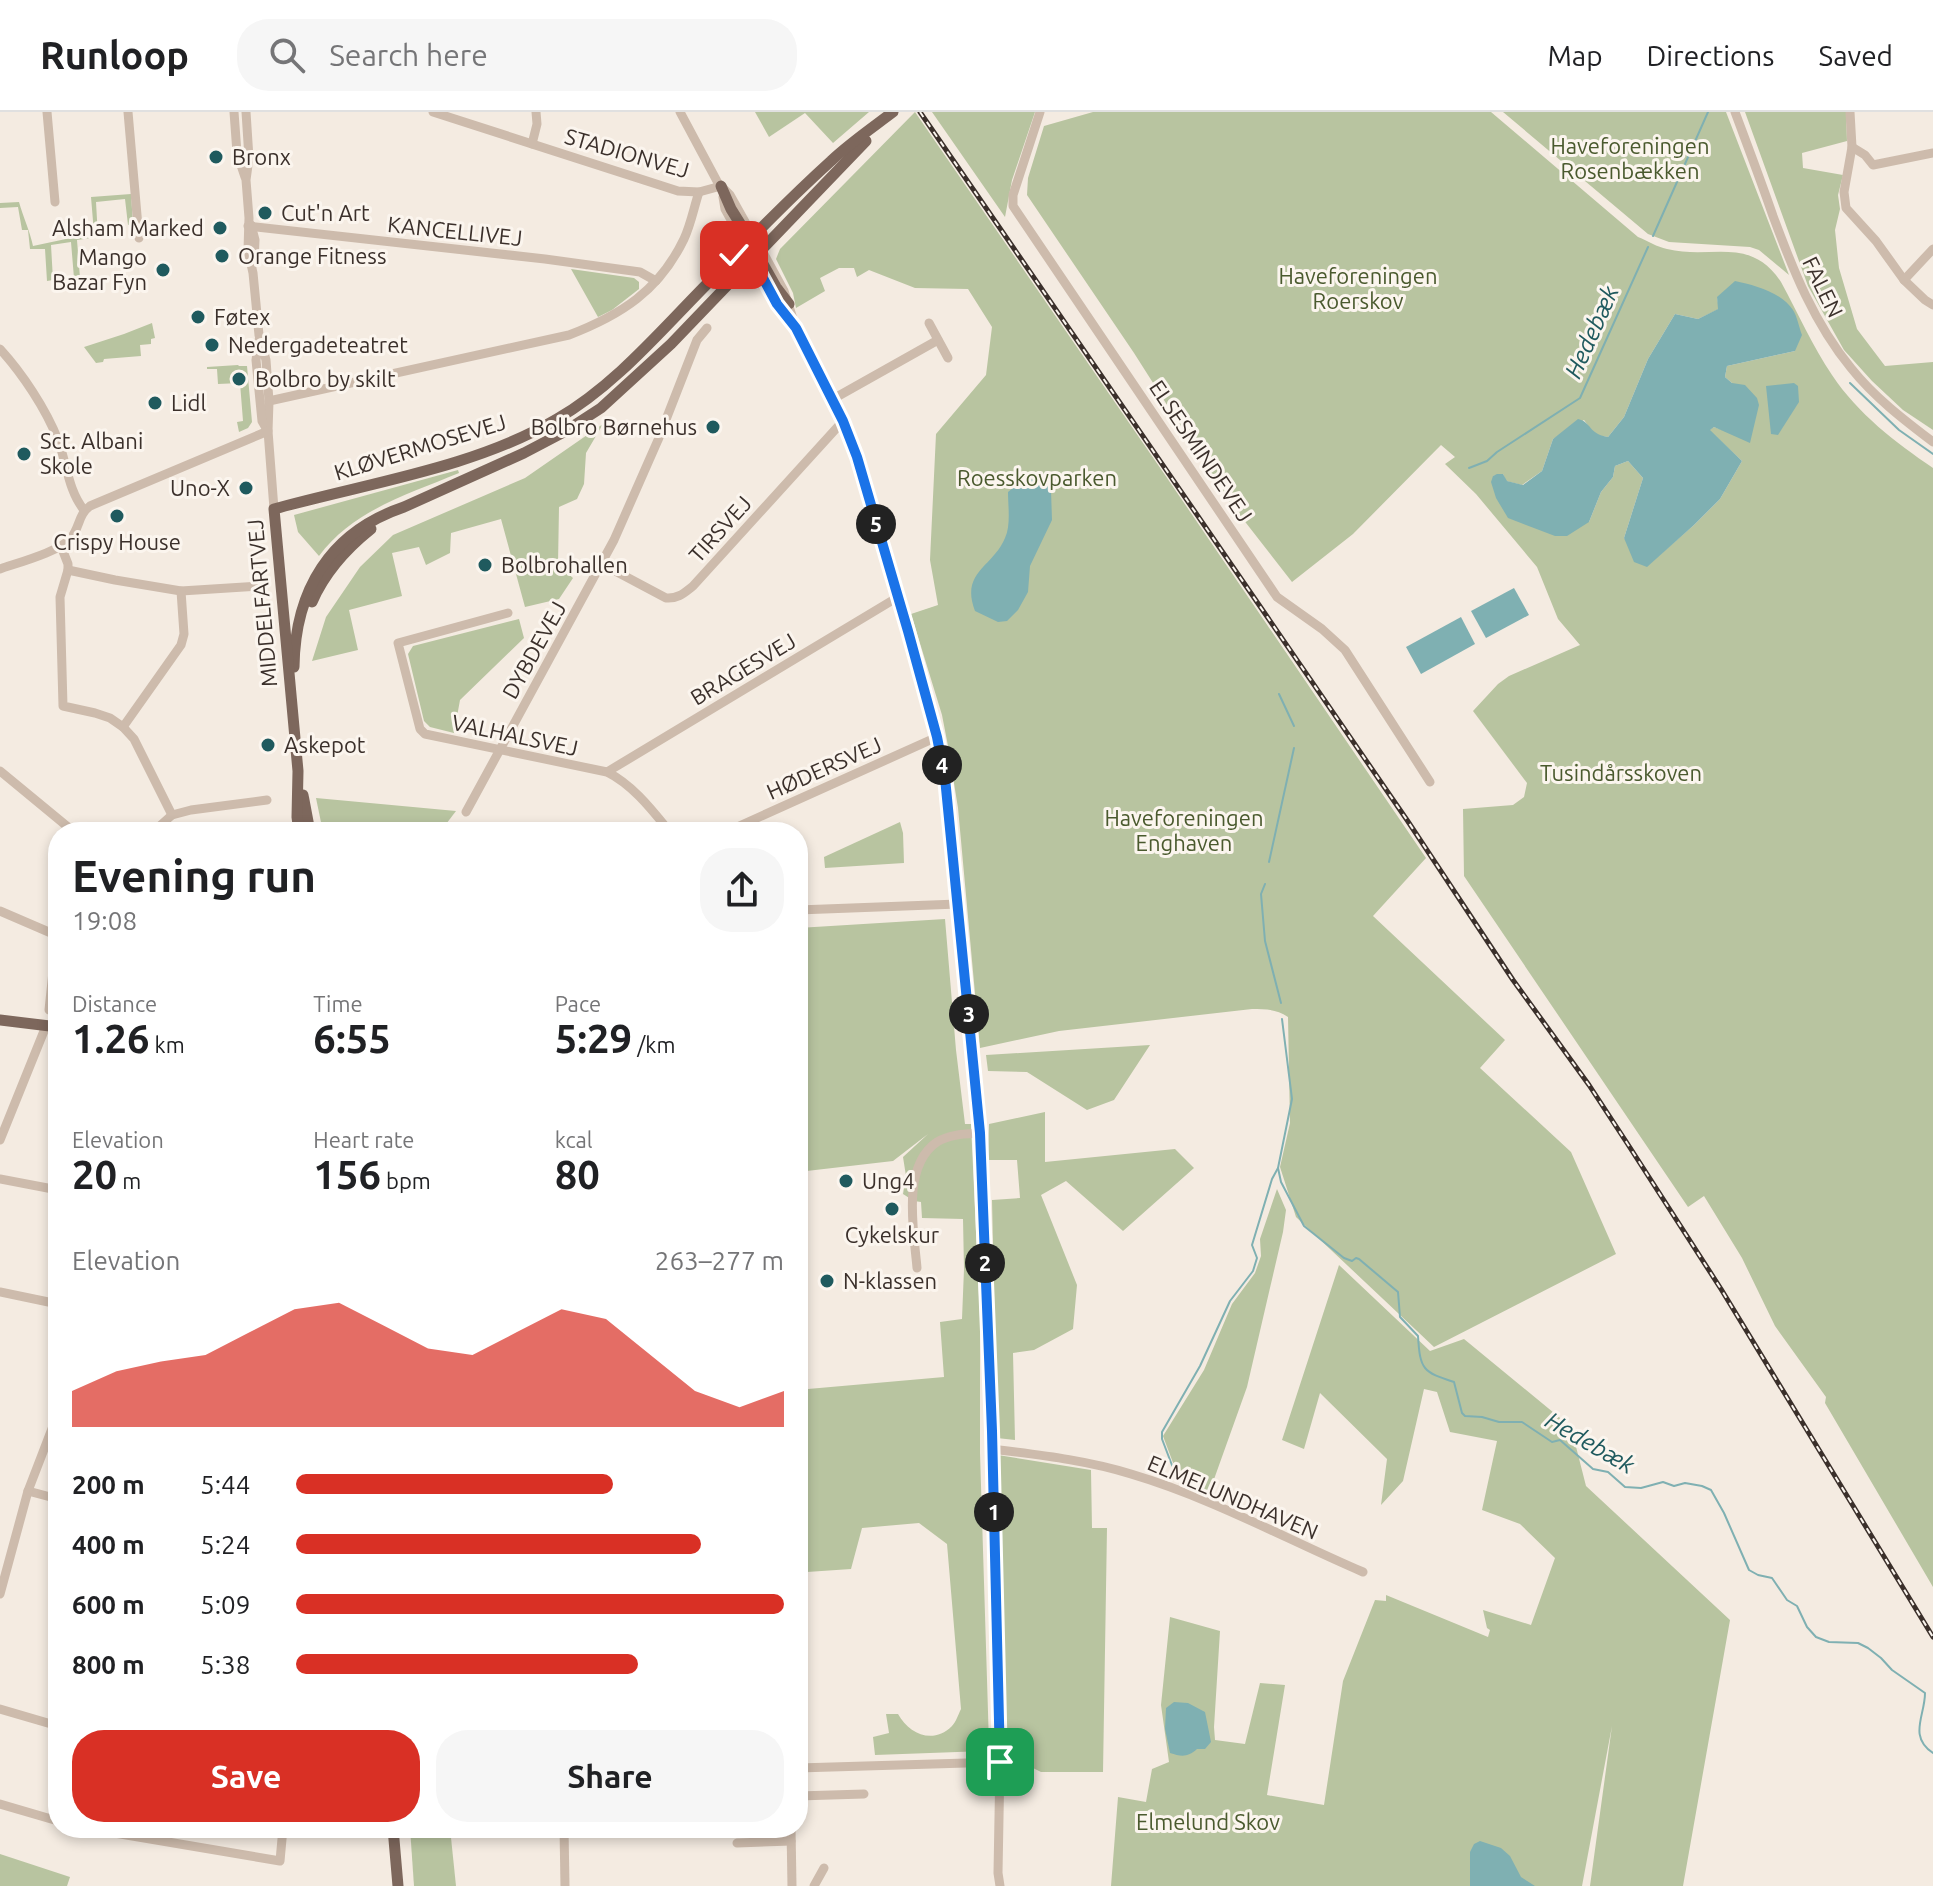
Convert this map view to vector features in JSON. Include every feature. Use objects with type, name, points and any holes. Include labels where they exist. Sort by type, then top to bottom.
[{"type":"main road","name":"KLØVERMOSEVEJ","points":[[293,724],[296,634],[311,585],[327,558],[368,522],[524,453],[601,408],[693,322],[754,248],[796,205],[809,181],[890,114]]},
{"type":"main road","name":"KLØVERMOSEVEJ","points":[[274,509],[452,463],[519,439],[558,419],[593,395],[631,361],[754,248],[890,114]]},
{"type":"main road","points":[[721,186],[731,209],[789,304]]},
{"type":"main road","name":"MIDDELFARTVEJ","points":[[274,509],[298,771],[308,822]]},
{"type":"main road","name":"MIDDELFARTVEJ","points":[[297,822],[298,771]]},
{"type":"main road","points":[[0,1020],[48,1026]]},
{"type":"main road","points":[[394,1838],[398,1886]]},
{"type":"street","points":[[47,112],[55,202]]},
{"type":"street","points":[[128,112],[139,238]]},
{"type":"street","name":"MIDDELFARTVEJ","points":[[234,112],[237,153],[246,180]]},
{"type":"street","name":"MIDDELFARTVEJ","points":[[246,112],[249,223],[256,249],[253,273],[259,335],[266,360],[274,509]]},
{"type":"street","name":"STADIONVEJ","points":[[433,112],[678,191],[699,192],[721,186]]},
{"type":"street","points":[[532,144],[537,124],[536,112]]},
{"type":"street","points":[[680,112],[721,186]]},
{"type":"street","name":"ELSESMINDEVEJ","points":[[1040,112],[1013,195],[1013,206],[1277,597],[1322,629],[1345,650],[1430,782]]},
{"type":"street","name":"FALEN","points":[[1735,112],[1785,248],[1808,303],[1827,335],[1850,368],[1875,395],[1933,442]]},
{"type":"street","points":[[1850,112],[1852,147],[1844,192],[1846,208],[1876,241],[1904,280],[1933,305]]},
{"type":"street","points":[[1852,147],[1873,165],[1933,153]]},
{"type":"street","points":[[269,401],[569,335],[600,323],[633,303],[656,281],[685,236],[699,192]]},
{"type":"street","name":"KANCELLIVEJ","points":[[249,223],[640,272],[656,281]]},
{"type":"street","points":[[754,248],[777,304],[796,328],[833,399],[857,457],[937,737],[945,778],[980,1133],[992,1449],[1000,1886]]},
{"type":"street","points":[[1904,280],[1933,249]]},
{"type":"street","points":[[789,304],[796,328]]},
{"type":"street","points":[[929,323],[948,358]]},
{"type":"street","name":"DYBDEVEJ","points":[[466,812],[602,564],[635,496],[697,340],[707,328]]},
{"type":"street","name":"MIDDELFARTVEJ","points":[[259,335],[256,360],[262,421],[268,431]]},
{"type":"street","points":[[833,399],[938,340]]},
{"type":"street","points":[[0,349],[26,382],[51,425],[74,497],[84,510]]},
{"type":"street","name":"TIRSVEJ","points":[[602,564],[666,598],[680,597],[843,421]]},
{"type":"street","points":[[0,569],[68,542],[75,534],[79,517],[90,506],[268,431]]},
{"type":"street","points":[[61,546],[68,564],[60,597],[63,706],[110,718],[123,727],[134,739],[172,815]]},
{"type":"street","points":[[68,570],[181,591],[259,586]]},
{"type":"street","points":[[123,727],[181,645],[184,634],[181,591]]},
{"type":"street","name":"BRAGESVEJ","points":[[607,772],[898,597]]},
{"type":"street","name":"VALHALSVEJ","points":[[508,613],[398,643],[420,729],[427,734],[607,772],[625,783],[661,822]]},
{"type":"street","name":"HØDERSVEJ","points":[[748,822],[937,737]]},
{"type":"street","points":[[0,771],[62,822]]},
{"type":"street","points":[[164,822],[172,815],[191,810],[267,800]]},
{"type":"street","points":[[808,910],[958,904]]},
{"type":"street","points":[[0,911],[48,932]]},
{"type":"street","points":[[0,1140],[48,1035]]},
{"type":"street","points":[[917,1268],[912,1198],[920,1164],[938,1141],[980,1133]]},
{"type":"street","points":[[0,1179],[48,1188]]},
{"type":"street","points":[[0,1292],[48,1302]]},
{"type":"street","points":[[0,1594],[28,1491],[48,1439]]},
{"type":"street","name":"ELMELUNDHAVEN","points":[[992,1449],[1057,1457],[1131,1474],[1222,1507],[1363,1572]]},
{"type":"street","points":[[28,1491],[48,1496]]},
{"type":"street","points":[[0,1709],[48,1723]]},
{"type":"street","points":[[808,1768],[1000,1762]]},
{"type":"street","points":[[808,1796],[864,1794]]},
{"type":"street","points":[[0,1804],[48,1818]]},
{"type":"street","points":[[145,1838],[280,1861],[282,1838]]},
{"type":"street","points":[[564,1838],[565,1886]]},
{"type":"street","points":[[737,1843],[791,1841],[792,1886]]},
{"type":"street","points":[[814,1886],[824,1868]]},
{"type":"green space","points":[[755,112],[869,112],[833,143],[805,113],[769,137]]},
{"type":"green space","name":"Haveforeningen Enghaven","points":[[915,112],[1426,858],[1373,916],[1505,1040],[1480,1068],[1571,1152],[1616,1254],[1434,1347],[1296,1217],[1280,1167],[1290,1123],[1288,1017],[1266,1009],[1252,1009],[1059,1031],[980,1048],[958,808],[942,715],[911,614],[938,605],[930,560],[936,434],[986,375],[992,327],[968,289],[915,288],[869,270],[857,277],[854,268],[839,268],[820,278],[825,291],[796,308],[793,293],[776,259],[780,249]]},
{"type":"green space","points":[[932,112],[1035,112],[1012,180],[1005,217]]},
{"type":"green space","points":[[1093,112],[1491,112],[1638,237],[1663,248],[1683,252],[1743,254],[1769,268],[1781,282],[1818,353],[1842,389],[1878,426],[1933,468],[1933,1587],[1825,1403],[1826,1397],[1775,1326],[1742,1258],[1704,1196],[1688,1207],[1464,876],[1463,809],[1513,805],[1524,797],[1527,783],[1473,711],[1509,676],[1580,645],[1558,619],[1537,567],[1476,494],[1445,464],[1455,457],[1441,445],[1353,534],[1292,582],[1225,496],[1134,353],[1027,195],[1028,178],[1044,126]],"holes":[[[1717,297],[1795,351],[1727,366],[1725,377],[1732,383],[1728,432],[1714,427],[1709,430],[1742,461],[1720,499],[1647,566],[1624,538],[1643,478],[1628,461],[1615,466],[1613,477],[1601,492],[1589,522],[1493,476],[1503,474],[1506,481],[1522,485],[1542,471],[1553,439],[1584,420],[1595,435],[1608,437],[1624,417],[1648,359],[1675,314],[1698,319],[1719,309]]]},
{"type":"green space","name":"Haveforeningen Rosenbækken","points":[[1503,112],[1726,112],[1789,275],[1759,250],[1750,247],[1669,242],[1648,234]]},
{"type":"green space","points":[[1745,112],[1846,112],[1847,141],[1802,153],[1803,168],[1843,175],[1835,230],[1839,268],[1857,329],[1885,366],[1933,362],[1933,430],[1903,410],[1844,350],[1808,286]]},
{"type":"green space","points":[[131,194],[133,224],[128,225],[125,199],[96,202],[98,237],[77,240],[80,278],[74,278],[71,242],[51,245],[53,280],[47,281],[45,249],[30,249],[28,230],[22,230],[18,207],[0,208],[0,203],[19,202],[30,235],[33,246],[94,233],[91,197]]},
{"type":"green space","points":[[571,269],[634,278],[639,282],[639,289],[598,317]]},
{"type":"green space","points":[[152,323],[155,338],[151,339],[151,344],[140,345],[141,356],[104,359],[96,363],[84,347],[124,334]]},
{"type":"green space","points":[[247,366],[252,422],[239,432],[237,422],[243,421],[240,383],[218,384],[217,369],[207,369]]},
{"type":"green space","points":[[603,424],[586,453],[584,484],[577,499],[559,507],[558,565],[573,578],[559,599],[525,607],[501,519],[451,533],[450,553],[426,565],[419,547],[392,553],[402,596],[349,610],[358,650],[312,661],[326,617],[360,567],[393,535],[525,478]]},
{"type":"green space","points":[[458,470],[459,473],[365,515],[333,540],[319,556],[298,532],[294,515]]},
{"type":"green space","points":[[519,619],[524,638],[460,700],[454,733],[430,727],[424,721],[408,654],[413,646]]},
{"type":"green space","points":[[316,798],[456,811],[448,822],[321,822]]},
{"type":"green space","points":[[900,822],[904,863],[825,868],[824,857]]},
{"type":"green space","points":[[945,919],[965,1124],[971,1124],[980,1318],[980,1453],[989,1744],[985,1751],[875,1755],[873,1737],[889,1733],[886,1714],[898,1714],[915,1732],[929,1736],[945,1732],[961,1709],[947,1544],[919,1523],[862,1528],[851,1569],[808,1572],[808,1389],[944,1377],[940,1322],[962,1319],[964,1269],[963,1219],[922,1218],[921,1202],[903,1194],[906,1176],[903,1157],[928,1134],[893,1161],[808,1171],[808,927]]},
{"type":"green space","points":[[1150,1045],[1114,1100],[1087,1110],[1027,1072],[988,1071],[986,1055]]},
{"type":"green space","points":[[1045,1112],[1045,1162],[1175,1149],[1194,1168],[1123,1231],[1066,1181],[1041,1195],[1077,1285],[1073,1329],[1034,1350],[1013,1353],[1015,1440],[997,1438],[992,1200],[1020,1198],[1017,1160],[988,1160],[989,1124]]},
{"type":"green space","points":[[1277,1189],[1286,1210],[1283,1232],[1247,1387],[1208,1496],[1181,1484],[1163,1436],[1204,1370],[1232,1304],[1255,1273],[1261,1256],[1260,1239]]},
{"type":"green space","name":"Elmelund Skov","points":[[1339,1265],[1430,1351],[1464,1339],[1571,1427],[1586,1486],[1730,1620],[1683,1886],[1590,1886],[1612,1726],[1582,1886],[1111,1886],[1118,1797],[1146,1802],[1152,1769],[1169,1762],[1161,1705],[1170,1617],[1220,1631],[1215,1740],[1245,1744],[1260,1683],[1285,1685],[1267,1795],[1324,1805],[1343,1681],[1375,1600],[1386,1601],[1386,1595],[1488,1637],[1490,1630],[1483,1610],[1531,1625],[1555,1558],[1520,1524],[1482,1510],[1497,1441],[1450,1432],[1437,1392],[1424,1389],[1403,1481],[1381,1505],[1387,1459],[1320,1393],[1304,1449],[1282,1440]]},
{"type":"green space","points":[[998,1455],[1091,1470],[1092,1528],[1107,1528],[1103,1772],[1041,1772],[1021,1762],[1021,1738],[1003,1733]]},
{"type":"green space","points":[[411,1838],[451,1838],[456,1886],[414,1886]]},
{"type":"green space","points":[[0,1854],[70,1877],[67,1886],[0,1886]]},
{"type":"water","points":[[1735,281],[1759,287],[1782,298],[1794,312],[1802,335],[1795,351],[1727,366],[1725,377],[1732,383],[1745,385],[1759,405],[1750,443],[1714,427],[1710,430],[1742,461],[1720,499],[1647,567],[1634,562],[1624,538],[1643,478],[1628,461],[1615,466],[1613,477],[1601,492],[1589,522],[1567,536],[1555,536],[1508,518],[1496,498],[1491,482],[1493,476],[1503,474],[1507,481],[1523,485],[1542,471],[1553,439],[1578,419],[1608,437],[1624,417],[1648,359],[1675,314],[1698,319],[1718,309],[1717,297]]},
{"type":"water","points":[[1794,383],[1798,386],[1799,402],[1778,435],[1771,434],[1766,386]]},
{"type":"water","points":[[1024,479],[1042,480],[1051,490],[1052,520],[1030,566],[1028,592],[1018,610],[1007,621],[998,622],[975,611],[972,587],[1007,533],[1008,492]]},
{"type":"water","points":[[1514,588],[1529,615],[1486,638],[1471,611]]},
{"type":"water","points":[[1461,617],[1475,644],[1421,674],[1406,647]]},
{"type":"water","points":[[1174,1702],[1188,1703],[1205,1712],[1211,1742],[1205,1749],[1197,1749],[1185,1756],[1170,1753],[1165,1729],[1166,1708]]},
{"type":"water","points":[[1480,1841],[1501,1848],[1510,1856],[1521,1877],[1535,1886],[1470,1886],[1470,1852],[1474,1844]]},
{"type":"waterway","name":"Hedebæk","points":[[1653,236],[1708,112]]},
{"type":"waterway","name":"Hedebæk","points":[[1469,468],[1487,461],[1580,398],[1648,247]]},
{"type":"waterway","points":[[1850,383],[1899,430],[1933,454]]},
{"type":"waterway","name":"Hedebæk","points":[[1279,694],[1294,726]]},
{"type":"waterway","name":"Hedebæk","points":[[1269,862],[1294,748]]},
{"type":"waterway","name":"Hedebæk","points":[[1265,884],[1261,894],[1265,941],[1281,1003]]},
{"type":"waterway","name":"Hedebæk","points":[[1282,1019],[1292,1099],[1278,1168],[1281,1182],[1304,1226],[1344,1258],[1352,1261],[1359,1259],[1398,1292],[1400,1317],[1418,1336],[1422,1363],[1430,1372],[1454,1382],[1462,1413],[1499,1422],[1522,1422],[1552,1442],[1560,1440],[1593,1469],[1608,1472],[1625,1487],[1641,1488],[1663,1482],[1674,1486],[1685,1483],[1711,1490],[1749,1570],[1772,1578],[1787,1600],[1797,1606],[1807,1627],[1816,1637],[1829,1642],[1858,1643],[1868,1648],[1925,1693],[1919,1733],[1925,1746],[1933,1753]]},
{"type":"waterway","points":[[1178,1481],[1162,1432],[1200,1366],[1230,1301],[1253,1271],[1257,1258],[1252,1245],[1278,1168]]},
{"type":"railway","points":[[920,112],[1407,820],[1513,980],[1589,1085],[1721,1289],[1933,1637]]},
{"type":"place","name":"Bronx","points":[[216,157]]},
{"type":"place","name":"Cut'n Art","points":[[265,213]]},
{"type":"place","name":"Alsham Marked","points":[[220,228]]},
{"type":"place","name":"Orange Fitness","points":[[222,256]]},
{"type":"place","name":"Mango Bazar Fyn","points":[[163,270]]},
{"type":"place","name":"Føtex","points":[[198,317]]},
{"type":"place","name":"Nedergadeteatret","points":[[212,345]]},
{"type":"place","name":"Bolbro by skilt","points":[[239,379]]},
{"type":"place","name":"Lidl","points":[[155,403]]},
{"type":"place","name":"Bolbro Børnehus","points":[[713,427]]},
{"type":"place","name":"Sct. Albani Skole","points":[[24,454]]},
{"type":"place","name":"Uno-X","points":[[246,488]]},
{"type":"place","name":"Crispy House","points":[[117,516]]},
{"type":"place","name":"Bolbrohallen","points":[[485,565]]},
{"type":"place","name":"Askepot","points":[[268,745]]},
{"type":"place","name":"Ung4","points":[[846,1181]]},
{"type":"place","name":"Cykelskur","points":[[892,1209]]},
{"type":"place","name":"N-klassen","points":[[827,1281]]},
{"type":"route","points":[[734,255],[745,245],[777,304],[796,328],[843,421],[857,457],[908,631],[945,778],[980,1133],[992,1431],[1000,1762]]},
{"type":"park label","name":"Haveforeningen Roerskov","points":[[1358,288]]},
{"type":"park label","name":"Roesskovparken","points":[[1037,478]]},
{"type":"park label","name":"Tusindårsskoven","points":[[1621,773]]}]
